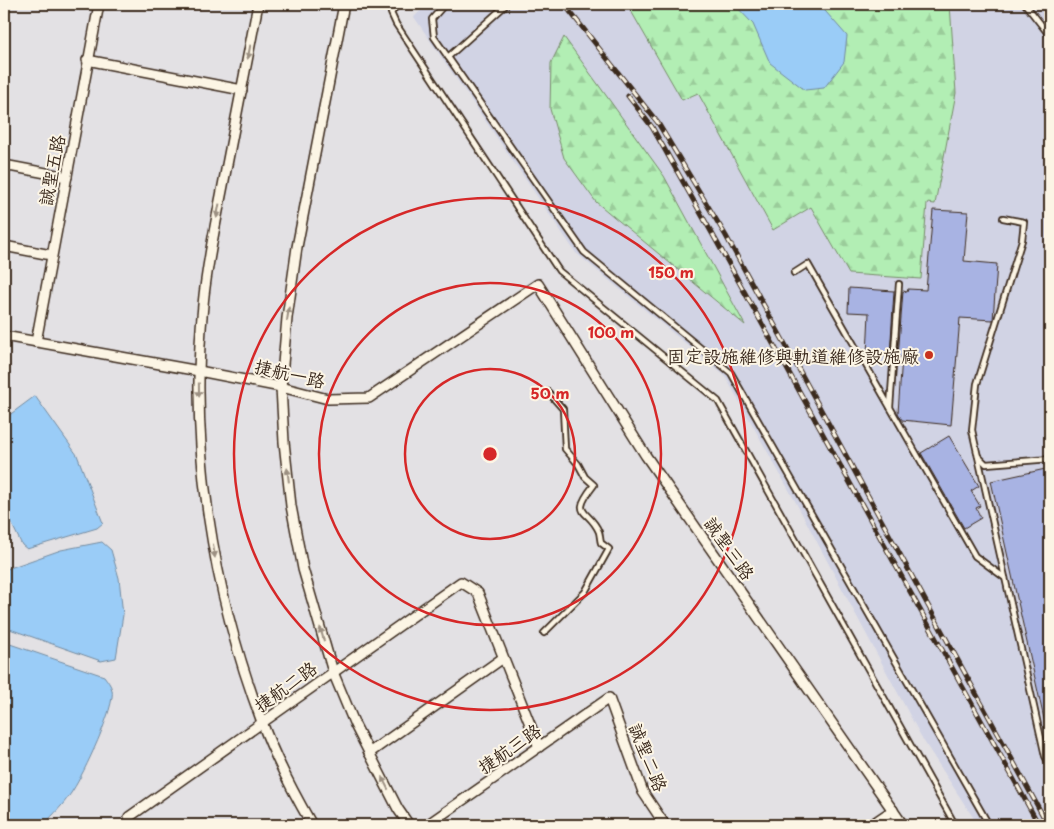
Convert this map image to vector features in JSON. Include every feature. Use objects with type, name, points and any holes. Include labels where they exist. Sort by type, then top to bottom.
[{"type":"street","name":"誠聖五路","points":[[36,342],[87,60],[99,4]]},
{"type":"street","points":[[258,4],[212,242],[203,304],[199,371],[199,430],[218,573],[236,645],[262,723],[286,779],[312,825]]},
{"type":"street","points":[[344,4],[297,247],[287,318],[281,387],[284,442],[291,506],[303,570],[333,672],[369,753],[398,809],[410,825]]},
{"type":"street","points":[[87,60],[242,90]]},
{"type":"street","points":[[4,165],[66,177]]},
{"type":"street","points":[[4,246],[51,255]]},
{"type":"street","name":"捷航一路","points":[[4,336],[199,371],[281,387],[328,399],[369,398],[538,284]]},
{"type":"street","name":"誠聖三路","points":[[538,284],[646,456],[903,825]]},
{"type":"street","name":"捷航二路","points":[[129,817],[461,582],[478,593],[504,658]]},
{"type":"street","points":[[369,753],[504,658],[539,747]]},
{"type":"street","name":"捷航三路","points":[[427,825],[609,698]]},
{"type":"street","name":"誠聖二路","points":[[609,698],[643,792],[665,825]]},
{"type":"street","points":[[871,825],[892,810]]},
{"type":"lane","points":[[398,4],[391,13],[396,24],[559,271],[718,401],[948,812],[959,825]]},
{"type":"lane","points":[[445,4],[432,19],[434,37],[584,252],[731,373],[990,825]]},
{"type":"lane","points":[[448,57],[507,4]]},
{"type":"lane","points":[[1025,4],[1050,36]]},
{"type":"lane","points":[[1002,218],[1024,222],[1022,240],[977,384],[972,430],[1045,756],[1050,765]]},
{"type":"lane","points":[[794,272],[808,264],[975,556],[1005,578]]},
{"type":"lane","points":[[890,408],[899,284]]},
{"type":"lane","points":[[544,633],[585,592],[609,549],[601,543],[599,532],[592,521],[583,513],[582,504],[594,485],[585,477],[578,464],[565,449],[563,409],[548,392]]},
{"type":"lane","points":[[977,456],[986,464],[1050,459]]},
{"type":"shaded area","points":[[428,4],[1037,4],[1050,21],[1050,825],[978,825],[923,740],[794,499],[725,376],[576,253],[414,17]]},
{"type":"green space","points":[[627,4],[950,4],[956,93],[935,204],[927,203],[921,279],[849,274],[811,207],[773,230],[698,93],[682,100]]},
{"type":"green space","points":[[564,37],[664,176],[745,325],[596,202],[564,158],[550,109],[551,63]]},
{"type":"water","points":[[734,4],[819,4],[847,36],[844,62],[824,88],[805,90],[770,63],[753,24]]},
{"type":"water","points":[[35,396],[77,455],[103,523],[97,528],[27,549],[22,545],[4,508],[4,419]]},
{"type":"water","points":[[102,542],[111,550],[119,578],[123,615],[116,658],[101,661],[4,627],[4,570],[61,550]]},
{"type":"water","points":[[4,642],[104,676],[112,690],[112,698],[104,725],[84,770],[73,790],[43,825],[4,825]]},
{"type":"building","name":"固定設施維修與軌道維修設施廠","points":[[933,210],[968,212],[964,261],[997,264],[993,320],[960,318],[951,425],[902,420],[898,413],[902,357],[898,357],[903,291],[907,292],[908,289],[926,290]]},
{"type":"building","points":[[849,288],[894,291],[890,356],[867,355],[869,313],[848,312]]},
{"type":"building","points":[[949,436],[979,486],[971,491],[980,506],[976,508],[981,518],[964,528],[921,453]]},
{"type":"building","points":[[1050,468],[1050,727],[1046,728],[991,481]]},
{"type":"railway","points":[[564,4],[658,123],[726,236],[1048,825]]},
{"type":"railway","points":[[628,96],[652,127],[713,235],[1039,825]]},
{"type":"place","name":"固定設施維修與軌道維修設施廠","points":[[929,355]]}]
